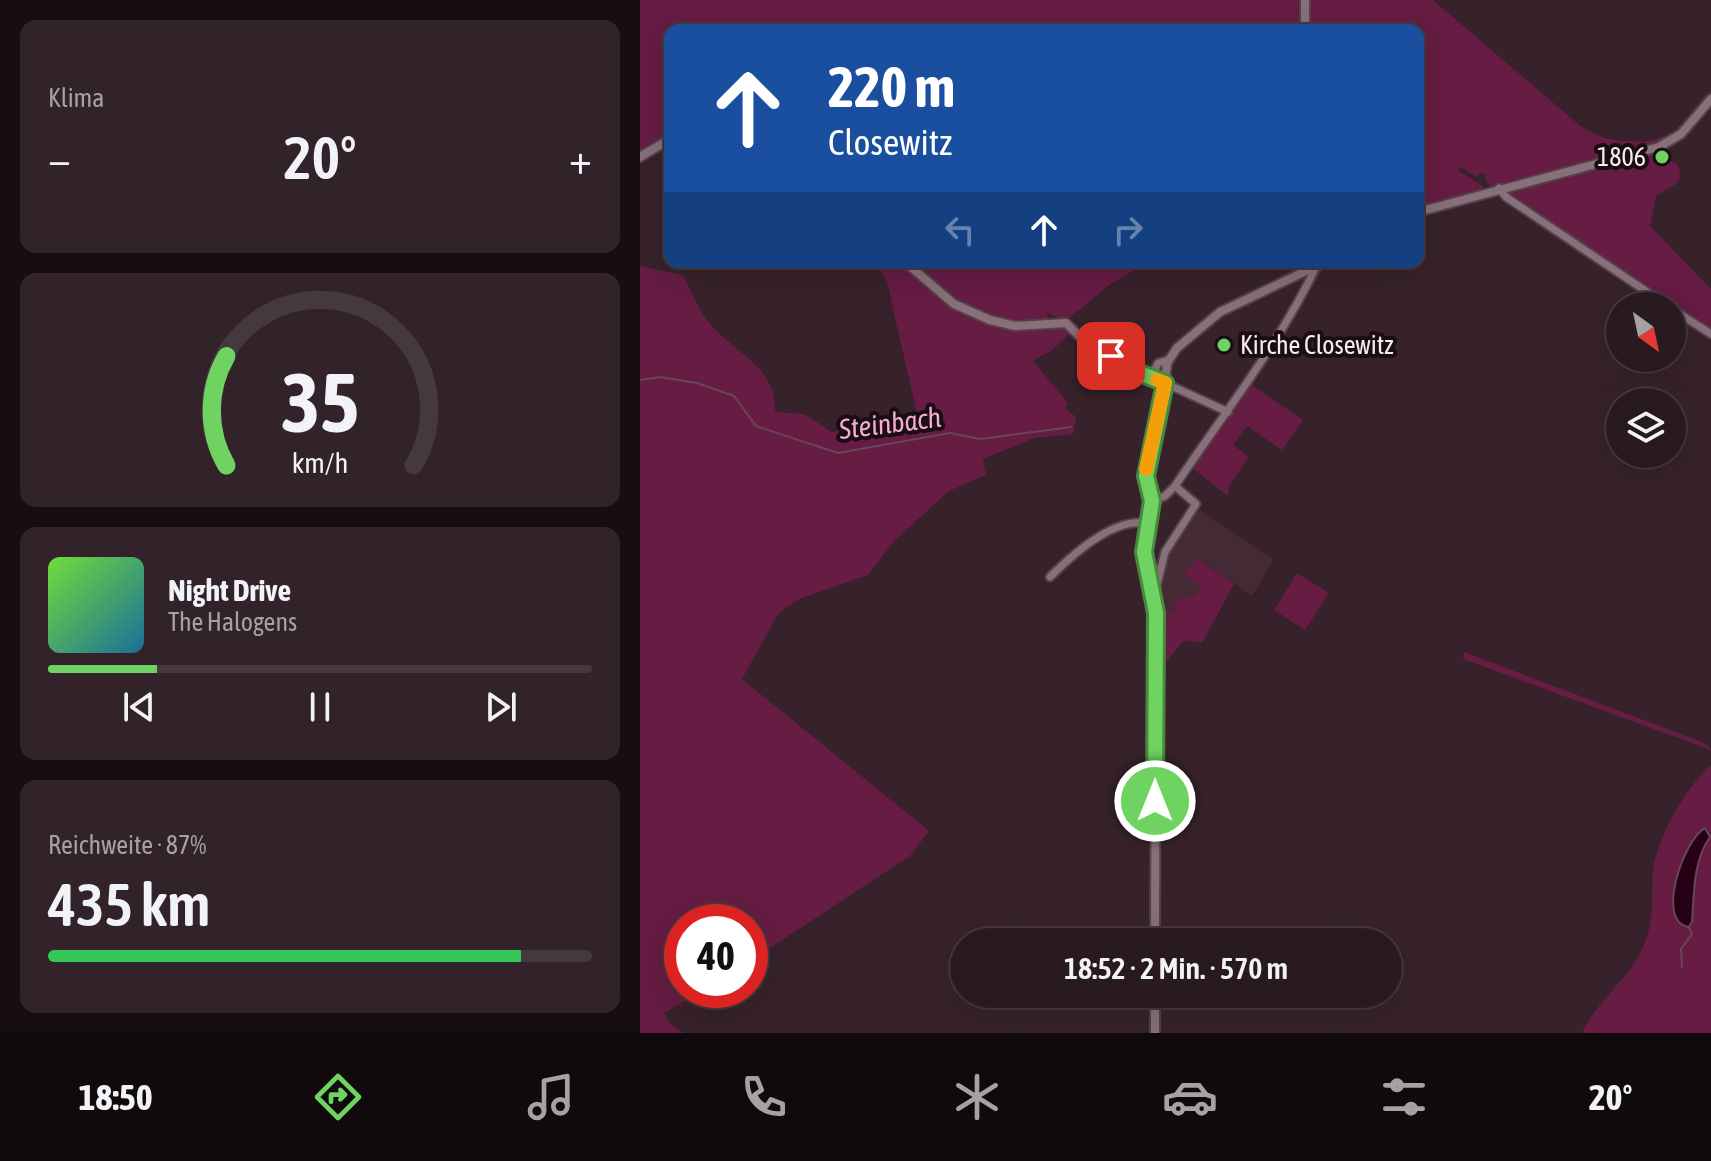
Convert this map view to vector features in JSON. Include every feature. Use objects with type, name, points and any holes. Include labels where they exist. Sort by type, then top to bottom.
[{"type":"street","points":[[1305,0],[1305,24]]},
{"type":"street","points":[[1424,210],[1659,147],[1681,134],[1711,99]]},
{"type":"street","points":[[640,157],[664,143]]},
{"type":"street","points":[[1499,188],[1506,197],[1648,292]]},
{"type":"street","points":[[912,268],[948,300],[967,310],[1002,324],[1066,323],[1089,346],[1228,412]]},
{"type":"street","points":[[1155,928],[1156,615],[1144,552],[1146,523],[1152,501],[1146,461],[1168,360],[1177,348],[1220,312],[1310,268]]},
{"type":"street","points":[[1152,501],[1165,496],[1175,486],[1228,412],[1317,268]]},
{"type":"street","points":[[1686,318],[1711,334]]},
{"type":"street","points":[[1151,378],[1158,363],[1168,360]]},
{"type":"street","points":[[1154,597],[1165,552],[1196,504],[1175,486]]},
{"type":"street","points":[[1050,577],[1108,532],[1125,524],[1146,523]]},
{"type":"street","points":[[1155,1008],[1155,1033]]},
{"type":"shaded area","points":[[640,0],[1303,0],[1303,24],[664,24],[664,139],[640,153]]},
{"type":"shaded area","points":[[1308,0],[1433,0],[1578,124],[1606,138],[1641,141],[1666,136],[1684,122],[1711,90],[1711,95],[1679,132],[1658,144],[1494,188],[1487,183],[1484,173],[1479,173],[1478,178],[1460,167],[1459,171],[1483,186],[1484,190],[1424,207],[1424,24],[1308,24]]},
{"type":"shaded area","points":[[1655,152],[1678,165],[1681,176],[1676,184],[1656,196],[1650,226],[1711,289],[1711,331],[1686,314],[1686,292],[1654,292],[1508,192],[1512,188]]},
{"type":"shaded area","points":[[640,266],[683,275],[707,320],[752,361],[769,383],[775,412],[804,414],[832,432],[918,418],[887,282],[879,268],[910,268],[940,296],[1002,327],[1019,330],[1064,326],[1072,332],[1052,350],[1033,361],[1068,403],[1065,408],[1076,417],[1073,434],[1034,438],[983,459],[986,475],[949,491],[895,540],[868,575],[799,599],[778,614],[742,679],[929,831],[910,856],[768,949],[768,904],[664,904],[664,1008],[673,1008],[664,1013],[670,1023],[684,1033],[640,1033]]},
{"type":"shaded area","points":[[915,268],[1137,268],[1112,283],[1068,319],[1060,320],[1047,312],[1048,319],[1045,321],[986,315],[940,289]]},
{"type":"shaded area","points":[[1320,268],[1326,268],[1252,385],[1303,420],[1282,450],[1247,426],[1233,445],[1249,457],[1228,487],[1228,496],[1191,467],[1250,383]]},
{"type":"shaded area","points":[[1197,508],[1274,559],[1252,596],[1197,558],[1202,587],[1174,613],[1158,613],[1161,575],[1168,553]]},
{"type":"shaded area","points":[[1197,558],[1234,584],[1202,643],[1184,640],[1163,666],[1161,835],[1157,834],[1159,619],[1162,618],[1160,613],[1174,613],[1175,599],[1191,598],[1199,591],[1201,587],[1184,575]]},
{"type":"shaded area","points":[[1297,573],[1329,593],[1305,630],[1274,610]]},
{"type":"shaded area","points":[[1464,652],[1707,744],[1711,750],[1463,659]]},
{"type":"shaded area","points":[[1711,765],[1711,1033],[1582,1033],[1642,949],[1651,920],[1653,871],[1660,843],[1674,814]],"holes":[[[1710,837],[1704,846],[1695,878],[1692,922],[1675,919],[1677,872]]]},
{"type":"shaded area","points":[[1705,828],[1710,837],[1697,867],[1689,927],[1679,922],[1674,912],[1673,897],[1688,848]]},
{"type":"waterway","name":"Steinbach","points":[[640,380],[660,377],[697,383],[734,396],[756,426],[838,453],[950,433],[980,439],[1071,427]]},
{"type":"waterway","points":[[1682,967],[1681,949],[1692,934],[1689,927]]},
{"type":"slow traffic","points":[[1146,469],[1164,392],[1165,383],[1157,380]]},
{"type":"place","name":"1806","points":[[1662,157]]},
{"type":"place","name":"Kirche Closewitz","points":[[1224,345]]},
{"type":"route","points":[[1111,356],[1130,369],[1165,383],[1146,461],[1152,501],[1146,523],[1144,552],[1156,613],[1155,801]]}]
